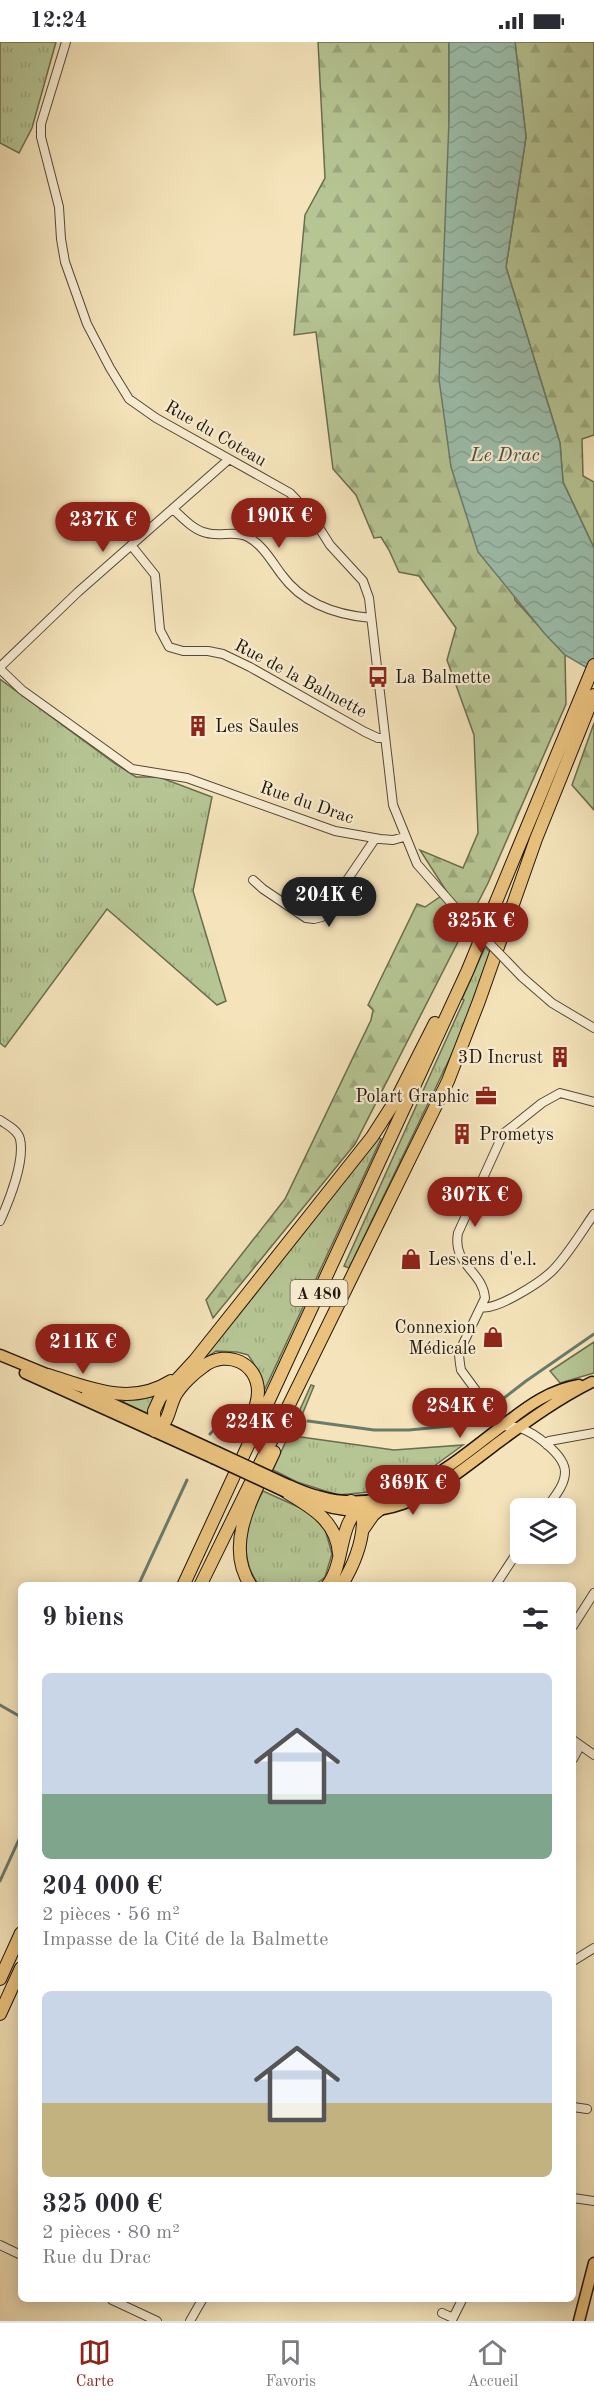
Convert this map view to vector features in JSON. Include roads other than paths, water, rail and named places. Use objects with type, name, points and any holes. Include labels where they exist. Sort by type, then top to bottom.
[{"type":"highway","name":"A 480","points":[[185,1580],[467,972],[594,665]]},
{"type":"highway","name":"A 480","points":[[202,1582],[373,1236],[461,1050],[521,878],[594,695]]},
{"type":"highway","points":[[158,1426],[154,1411],[158,1402],[195,1360],[372,1137],[397,1098],[437,1020],[449,1011]]},
{"type":"highway","points":[[249,1582],[244,1573],[240,1549],[245,1517],[373,1236]]},
{"type":"highway","points":[[158,1426],[176,1394],[208,1363],[219,1359],[235,1359],[244,1364],[254,1376],[258,1392],[256,1406],[185,1580]]},
{"type":"highway","points":[[48,1375],[120,1395],[151,1392],[179,1376]]},
{"type":"highway","points":[[287,1489],[330,1525],[337,1539],[339,1561]]},
{"type":"highway","points":[[354,1506],[390,1497]]},
{"type":"highway","points":[[342,1582],[355,1559],[363,1529],[363,1515],[354,1506]]},
{"type":"highway","points":[[330,1582],[335,1574],[354,1506]]},
{"type":"highway","points":[[363,1529],[379,1510]]},
{"type":"highway","points":[[0,1979],[18,1940]]},
{"type":"highway","points":[[2,2008],[18,1974]]},
{"type":"highway","points":[[2,2008],[18,1990]]},
{"type":"main road","points":[[0,1355],[158,1426],[314,1503],[379,1510],[408,1503],[435,1490],[554,1403],[593,1382]]},
{"type":"main road","points":[[0,1361],[81,1399],[158,1426]]},
{"type":"main road","points":[[390,1497],[412,1490],[429,1480],[549,1393],[593,1382]]},
{"type":"main road","points":[[499,1442],[502,1426]]},
{"type":"main road","points":[[579,2321],[594,2263]]},
{"type":"street","name":"Rue du Coteau","points":[[66,42],[41,124],[41,137],[55,187],[65,262],[78,303],[97,345],[129,399],[156,418],[285,490],[299,501],[330,545],[363,581],[368,590],[391,798],[404,837]]},
{"type":"street","points":[[0,668],[21,645],[228,460]]},
{"type":"street","points":[[173,509],[198,530],[207,534],[235,533],[250,539],[267,555],[283,578],[314,604],[371,618]]},
{"type":"street","name":"Rue de la Balmette","points":[[131,545],[154,576],[160,630],[169,646],[183,651],[208,651],[223,654],[364,732],[384,738]]},
{"type":"street","name":"Rue du Drac","points":[[0,668],[22,690],[132,769],[187,778],[335,831],[375,839],[393,840],[404,837]]},
{"type":"street","points":[[404,837],[417,864],[459,912],[522,977],[552,1003],[594,1028]]},
{"type":"street","points":[[254,880],[263,889],[306,918],[322,917],[375,839]]},
{"type":"street","points":[[553,1498],[563,1484],[564,1463],[547,1445],[518,1428],[502,1426],[461,1370],[459,1355],[485,1298],[484,1292],[459,1257],[456,1243],[458,1233],[503,1134],[542,1103],[560,1093],[594,1102]]},
{"type":"street","points":[[0,1120],[17,1132],[20,1139],[20,1150],[9,1200],[0,1221]]},
{"type":"street","points":[[481,1307],[488,1309],[501,1305],[552,1271],[594,1214]]},
{"type":"street","points":[[547,1445],[549,1441],[594,1433]]},
{"type":"street","points":[[498,1582],[510,1563]]},
{"type":"street","points":[[576,1621],[594,1593]]},
{"type":"street","points":[[577,1743],[594,1755]]},
{"type":"street","points":[[576,1959],[594,1948]]},
{"type":"street","points":[[576,2107],[587,2109]]},
{"type":"street","points":[[576,2198],[594,2200]]},
{"type":"street","points":[[0,2245],[18,2254]]},
{"type":"street","points":[[116,2302],[157,2321]]},
{"type":"street","points":[[190,2321],[201,2302]]},
{"type":"street","points":[[442,2313],[456,2319],[461,2302]]},
{"type":"water","name":"Le Drac","points":[[449,42],[515,42],[526,137],[506,267],[560,443],[563,482],[594,548],[594,672],[565,655],[478,552],[451,467],[439,379],[449,121]]},
{"type":"waterway","points":[[308,1421],[374,1430],[409,1430],[461,1425],[478,1418],[526,1381],[594,1334]]},
{"type":"waterway","points":[[210,1434],[228,1415],[243,1413]]},
{"type":"waterway","points":[[140,1582],[187,1480]]},
{"type":"waterway","points":[[0,1705],[18,1715]]},
{"type":"waterway","points":[[0,1881],[18,1842]]},
{"type":"place","name":"La Balmette","points":[[378,677]]},
{"type":"place","name":"Les Saules","points":[[198,726]]},
{"type":"place","name":"3D Incrust","points":[[560,1057]]},
{"type":"place","name":"Polart Graphic","points":[[486,1096]]},
{"type":"place","name":"Prometys","points":[[462,1134]]},
{"type":"place","name":"Les sens d'e.l.","points":[[411,1259]]},
{"type":"place","name":"Connexion Médicale","points":[[493,1337]]}]
